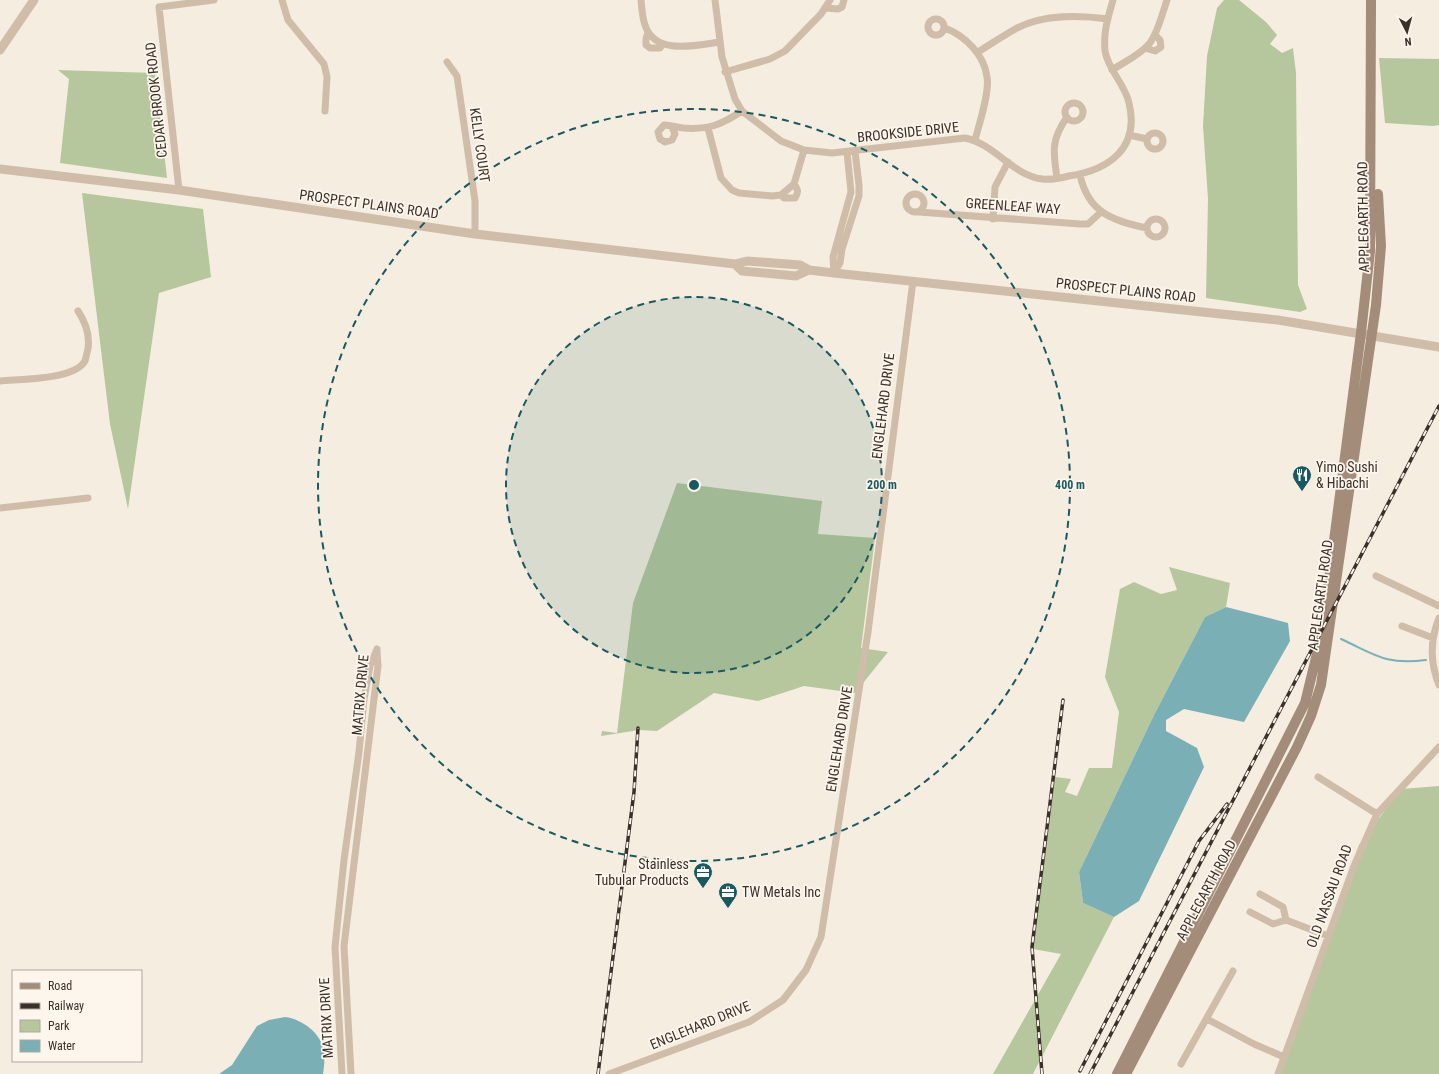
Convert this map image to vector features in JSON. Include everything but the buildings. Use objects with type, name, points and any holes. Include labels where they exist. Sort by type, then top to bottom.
[{"type":"main road","name":"APPLEGARTH ROAD","points":[[1116,1074],[1305,703],[1322,633],[1361,334],[1370,243],[1371,0]]},
{"type":"main road","name":"APPLEGARTH ROAD","points":[[1126,1074],[1297,747],[1313,710],[1321,685],[1376,305],[1380,246],[1371,76]]},
{"type":"street","points":[[0,50],[34,0]]},
{"type":"street","name":"CEDAR BROOK ROAD","points":[[179,190],[159,7],[214,0]]},
{"type":"street","points":[[282,0],[288,20],[324,64],[327,77],[325,111]]},
{"type":"street","points":[[641,0],[645,24],[648,32],[663,44],[675,47],[720,42]]},
{"type":"street","name":"BROOKSIDE DRIVE","points":[[715,0],[725,72],[732,92],[742,111],[781,141],[804,150],[832,153],[959,138],[975,140],[990,147],[1008,162],[1034,178],[1043,179],[1080,175],[1098,170],[1113,160],[1124,146],[1129,135],[1131,114],[1129,102],[1105,53],[1104,44],[1113,0]]},
{"type":"street","points":[[725,72],[770,59],[785,51],[826,8],[830,0]]},
{"type":"street","points":[[826,8],[838,10],[842,7],[844,0]]},
{"type":"street","points":[[1112,70],[1145,48],[1154,35],[1167,0]]},
{"type":"street","points":[[978,52],[1018,28],[1036,22],[1057,17],[1076,16],[1108,20]]},
{"type":"street","points":[[945,28],[955,32],[978,52],[988,78],[983,108],[975,140]]},
{"type":"street","points":[[648,32],[646,45],[655,49],[660,48],[663,44]]},
{"type":"street","points":[[1145,48],[1155,51],[1161,47],[1160,40],[1154,35]]},
{"type":"street","name":"KELLY COURT","points":[[447,62],[457,76],[475,201],[475,234]]},
{"type":"street","points":[[672,127],[708,128],[726,121],[742,111]]},
{"type":"street","points":[[1057,178],[1054,152],[1057,131],[1067,117]]},
{"type":"street","points":[[708,128],[721,178],[726,184],[739,193],[772,196],[781,195],[794,184],[804,150]]},
{"type":"street","points":[[1129,135],[1147,139]]},
{"type":"street","points":[[834,273],[838,267],[842,249],[859,196],[860,185],[855,151]]},
{"type":"street","points":[[834,273],[833,258],[851,192],[847,152]]},
{"type":"street","points":[[993,218],[995,187],[1008,162]]},
{"type":"street","name":"PROSPECT PLAINS ROAD","points":[[0,169],[179,190],[475,234],[735,264],[742,271],[796,276],[809,270],[1278,320],[1439,347]]},
{"type":"street","points":[[1080,175],[1085,194],[1101,212],[1115,219],[1147,228]]},
{"type":"street","points":[[781,195],[784,198],[795,198],[798,193],[798,189],[794,184]]},
{"type":"street","name":"GREENLEAF WAY","points":[[919,212],[1088,224],[1101,212]]},
{"type":"street","name":"ENGLEHARD DRIVE","points":[[609,1074],[749,1022],[783,1000],[806,970],[821,937],[868,632],[913,281]]},
{"type":"street","points":[[0,381],[64,374],[71,372],[85,361],[88,337],[84,321],[78,311]]},
{"type":"street","points":[[0,508],[88,498]]},
{"type":"street","points":[[1376,576],[1439,606]]},
{"type":"street","points":[[1439,618],[1433,638],[1432,661],[1439,685]]},
{"type":"street","points":[[1402,626],[1433,638]]},
{"type":"street","name":"MATRIX DRIVE","points":[[342,1074],[335,947],[344,860],[359,752],[364,698],[370,666],[377,648],[378,666],[344,946],[351,1074]]},
{"type":"street","name":"OLD NASSAU ROAD","points":[[1278,1074],[1360,848],[1377,814],[1439,747]]},
{"type":"street","points":[[1318,778],[1377,814]]},
{"type":"street","points":[[1260,894],[1283,907],[1286,920]]},
{"type":"street","points":[[1250,912],[1273,924],[1286,920],[1328,936]]},
{"type":"street","points":[[1180,1064],[1233,971]]},
{"type":"street","points":[[1207,1019],[1254,1044],[1284,1057]]},
{"type":"green space","points":[[1224,0],[1239,0],[1266,22],[1277,35],[1270,44],[1282,53],[1293,48],[1296,73],[1298,285],[1307,309],[1300,312],[1206,298],[1208,199],[1203,126],[1207,56],[1217,8]]},
{"type":"green space","points":[[1379,58],[1439,59],[1439,125],[1433,126],[1385,123]]},
{"type":"green space","points":[[58,70],[155,73],[167,178],[60,163],[69,79]]},
{"type":"green space","points":[[82,193],[203,209],[211,277],[159,293],[128,509],[110,424]]},
{"type":"green space","points":[[677,483],[822,501],[818,534],[875,538],[861,648],[888,652],[855,693],[804,686],[758,701],[714,693],[657,731],[639,730],[601,736],[602,731],[617,733],[633,603]]},
{"type":"green space","points":[[1169,567],[1230,583],[1226,607],[1205,617],[1154,715],[1079,872],[1083,903],[1114,917],[1033,1074],[993,1074],[1061,954],[1033,949],[1055,777],[1071,779],[1065,792],[1077,796],[1089,768],[1112,768],[1119,712],[1105,677],[1120,589],[1134,582],[1161,594],[1177,590]]},
{"type":"green space","points":[[1439,786],[1439,1074],[1280,1074],[1330,924],[1359,845],[1401,789]]},
{"type":"water","points":[[1226,607],[1288,623],[1290,641],[1244,722],[1184,709],[1166,720],[1166,731],[1197,748],[1204,767],[1139,901],[1114,917],[1083,903],[1079,872],[1154,715],[1205,617]]},
{"type":"water","points":[[285,1017],[304,1024],[319,1038],[324,1051],[323,1074],[219,1074],[232,1065],[257,1026],[269,1020]]},
{"type":"waterway","points":[[1341,639],[1372,654],[1390,660],[1426,660]]},
{"type":"railway","points":[[1090,1074],[1439,406]]},
{"type":"railway","points":[[1042,1074],[1032,947],[1063,700]]},
{"type":"railway","points":[[598,1074],[634,792],[638,728]]},
{"type":"railway","points":[[1080,1071],[1199,841],[1227,804]]},
{"type":"place","name":"Yimo Sushi & Hibachi","points":[[1302,492]]},
{"type":"place","name":"Stainless Tubular Products","points":[[703,889]]},
{"type":"place","name":"TW Metals Inc","points":[[728,909]]}]
